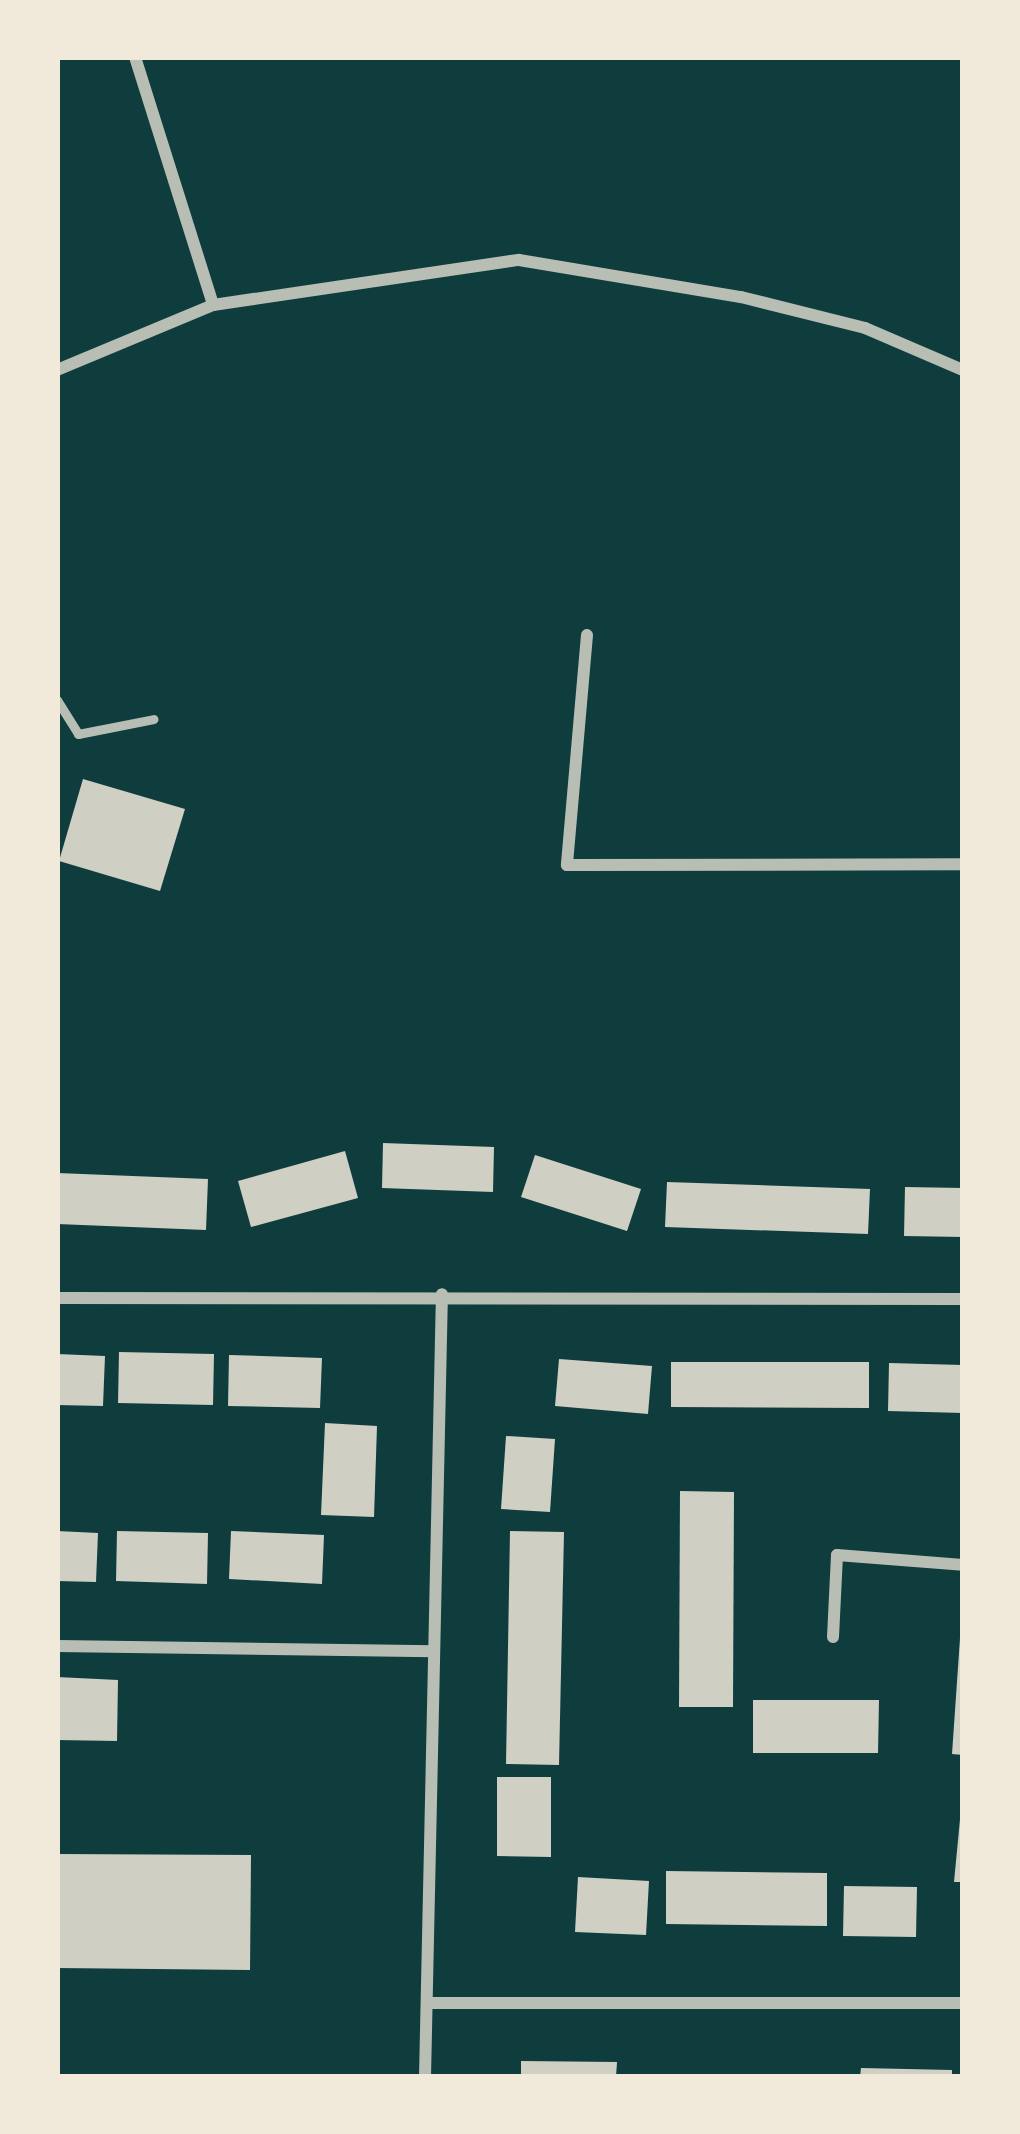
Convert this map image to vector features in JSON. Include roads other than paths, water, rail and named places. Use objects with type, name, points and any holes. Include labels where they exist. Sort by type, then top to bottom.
[{"type":"street","points":[[135,57],[212,305]]},
{"type":"street","points":[[57,370],[212,305],[519,260],[742,297],[865,328],[963,370]]},
{"type":"street","points":[[587,635],[567,865],[963,864]]},
{"type":"street","points":[[57,1298],[442,1294],[963,1299]]},
{"type":"street","points":[[425,2077],[442,1294]]},
{"type":"street","points":[[833,1637],[837,1555],[963,1565]]},
{"type":"street","points":[[57,1646],[434,1652]]},
{"type":"street","points":[[427,2003],[963,2003]]},
{"type":"lane","points":[[57,700],[78,734],[154,718]]}]
